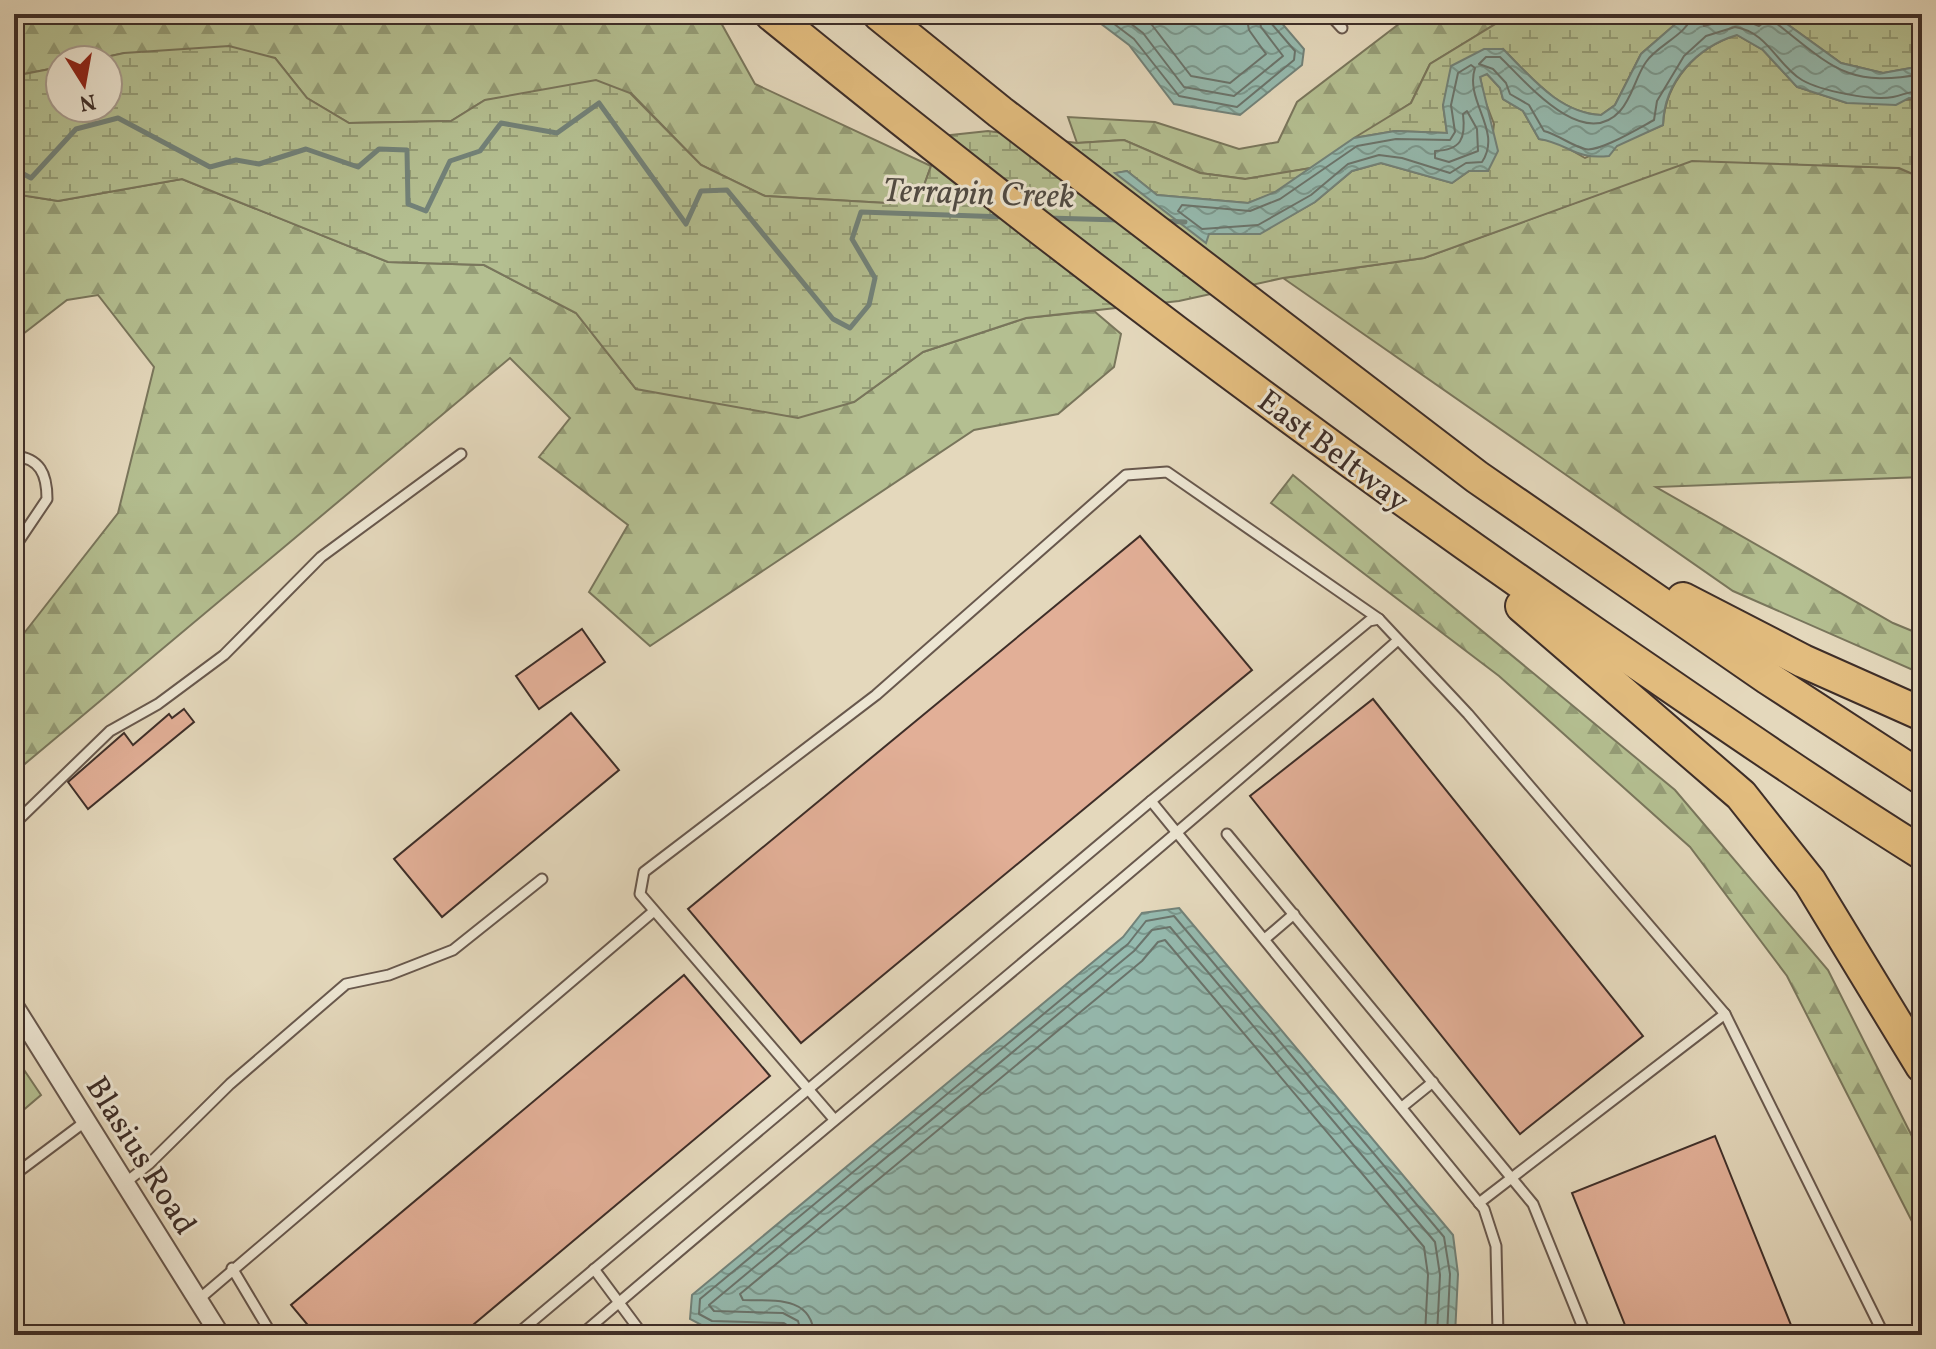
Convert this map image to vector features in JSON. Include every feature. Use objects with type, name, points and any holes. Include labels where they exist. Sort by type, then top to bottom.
[{"type":"highway","name":"East Beltway","points":[[771,14],[924,140],[1389,492],[1829,795],[1922,853]]},
{"type":"highway","name":"East Beltway","points":[[879,14],[1000,112],[1477,477],[1768,678],[1922,778]]},
{"type":"highway","points":[[1389,492],[1741,795],[1810,882],[1922,1066]]},
{"type":"highway","points":[[1563,536],[1803,661],[1922,714]]},
{"type":"street","name":"Blasius Road","points":[[14,1006],[220,1335]]},
{"type":"lane","points":[[1329,14],[1342,28]]},
{"type":"lane","points":[[14,824],[110,731],[158,704],[224,655],[321,557],[461,454]]},
{"type":"lane","points":[[14,456],[32,458],[39,464],[47,499],[40,514],[14,548]]},
{"type":"lane","points":[[833,1118],[640,894],[644,872],[876,695],[1126,475],[1167,472],[1379,619],[1468,714],[1725,1014],[1884,1335]]},
{"type":"lane","points":[[516,1335],[1151,801],[1369,621],[1379,619]]},
{"type":"lane","points":[[581,1335],[833,1118],[1179,834],[1398,640]]},
{"type":"lane","points":[[1151,801],[1266,938],[1479,1203],[1496,1246],[1498,1335]]},
{"type":"lane","points":[[1227,834],[1533,1204],[1586,1335]]},
{"type":"lane","points":[[125,1183],[149,1164],[230,1084],[346,984],[389,975],[453,950],[542,879]]},
{"type":"lane","points":[[198,1300],[654,911]]},
{"type":"lane","points":[[1266,938],[1294,914]]},
{"type":"lane","points":[[1479,1203],[1725,1014]]},
{"type":"lane","points":[[1402,1107],[1433,1082]]},
{"type":"lane","points":[[14,1175],[86,1121]]},
{"type":"lane","points":[[232,1268],[272,1335]]},
{"type":"lane","points":[[594,1269],[643,1335]]},
{"type":"green space","points":[[14,14],[711,14],[720,21],[755,84],[931,166],[923,188],[886,203],[765,196],[701,165],[631,93],[485,100],[451,121],[349,123],[307,98],[275,58],[124,53],[124,44],[44,44],[44,70],[14,76]]},
{"type":"green space","points":[[1412,14],[1520,14],[1507,17],[1430,64],[1411,103],[1311,168],[1246,179],[1200,173],[1124,140],[1077,143],[1068,117],[1155,122],[1239,149],[1278,142],[1297,102]]},
{"type":"green space","points":[[1521,14],[1687,14],[1641,54],[1615,105],[1601,115],[1586,113],[1559,101],[1535,82],[1503,49],[1443,105],[1447,133],[1395,131],[1354,138],[1411,103],[1430,64],[1507,17]]},
{"type":"green space","points":[[1773,14],[1922,14],[1922,66],[1883,73],[1841,63]]},
{"type":"green space","points":[[1737,35],[1763,50],[1797,87],[1847,103],[1922,99],[1922,178],[1899,168],[1692,161],[1424,258],[1283,278],[1179,301],[1026,318],[923,352],[854,402],[798,418],[636,389],[576,313],[484,265],[388,262],[182,179],[58,201],[14,194],[14,76],[44,70],[44,124],[124,124],[124,53],[229,46],[275,58],[307,98],[349,123],[451,121],[485,100],[596,80],[630,93],[701,165],[765,196],[886,203],[923,188],[942,136],[988,131],[1077,143],[1124,140],[1200,173],[1245,179],[1311,168],[1275,193],[1248,203],[1157,195],[1127,171],[1116,173],[1209,234],[1260,233],[1315,202],[1352,171],[1381,163],[1452,183],[1469,171],[1488,171],[1494,124],[1480,76],[1487,74],[1500,88],[1503,99],[1523,111],[1539,139],[1555,141],[1585,158],[1663,125],[1665,109],[1677,80],[1697,57]]},
{"type":"green space","points":[[1692,160],[1899,168],[1922,178],[1922,477],[1656,487],[1893,623],[1922,635],[1922,674],[1733,591],[1283,278],[1424,258]]},
{"type":"green space","points":[[182,179],[388,262],[484,265],[576,313],[636,389],[854,402],[923,352],[1026,318],[1094,311],[1121,334],[1114,367],[1058,414],[974,430],[650,646],[589,592],[628,525],[539,457],[570,418],[510,358],[14,773],[14,646],[118,513],[154,367],[98,295],[67,300],[14,341],[14,194],[58,201]]},
{"type":"green space","points":[[1293,475],[1675,790],[1828,970],[1922,1156],[1922,1241],[1787,976],[1690,847],[1499,676],[1271,503]]},
{"type":"green space","points":[[14,1055],[41,1095],[14,1118]]},
{"type":"water","points":[[1088,14],[1274,14],[1304,49],[1302,65],[1240,115],[1174,104],[1129,45]]},
{"type":"water","points":[[1687,14],[1773,14],[1841,63],[1883,73],[1922,66],[1922,99],[1909,98],[1896,105],[1847,103],[1797,87],[1763,50],[1737,35],[1709,48],[1685,68],[1669,94],[1663,125],[1617,146],[1609,156],[1588,156],[1539,139],[1523,111],[1503,99],[1500,88],[1487,74],[1480,77],[1498,151],[1488,171],[1469,171],[1452,183],[1381,163],[1352,171],[1315,202],[1260,234],[1209,234],[1206,243],[1115,173],[1127,171],[1157,195],[1248,203],[1275,192],[1354,138],[1395,131],[1447,133],[1443,105],[1451,66],[1484,49],[1503,49],[1535,82],[1559,101],[1586,113],[1601,115],[1615,105],[1641,54]]},
{"type":"water","points":[[1179,908],[1453,1235],[1458,1274],[1455,1335],[914,1335],[709,1329],[690,1319],[692,1295],[1123,937],[1142,913]]},
{"type":"building","points":[[1140,536],[1252,670],[801,1043],[688,909]]},
{"type":"building","points":[[582,629],[605,662],[539,709],[516,676]]},
{"type":"building","points":[[1373,699],[1643,1036],[1520,1134],[1250,796]]},
{"type":"building","points":[[184,709],[194,722],[88,809],[68,782],[124,733],[133,745],[169,714],[172,718]]},
{"type":"building","points":[[571,713],[619,770],[442,917],[394,859]]},
{"type":"building","points":[[684,975],[770,1076],[461,1335],[316,1335],[291,1305]]},
{"type":"building","points":[[1715,1136],[1795,1335],[1629,1335],[1572,1193]]},
{"type":"waterway","name":"Terrapin Creek","points":[[14,169],[31,178],[76,129],[118,118],[210,167],[236,160],[259,164],[306,149],[358,167],[379,149],[407,150],[408,204],[426,211],[450,161],[480,151],[501,123],[557,133],[599,103],[686,224],[701,191],[727,190],[833,319],[850,328],[869,305],[875,278],[852,239],[861,212],[1005,217]]},
{"type":"waterway","name":"Terrapin Creek","points":[[1047,218],[1121,220]]},
{"type":"waterway","name":"Terrapin Creek","points":[[1163,221],[1185,222]]}]
